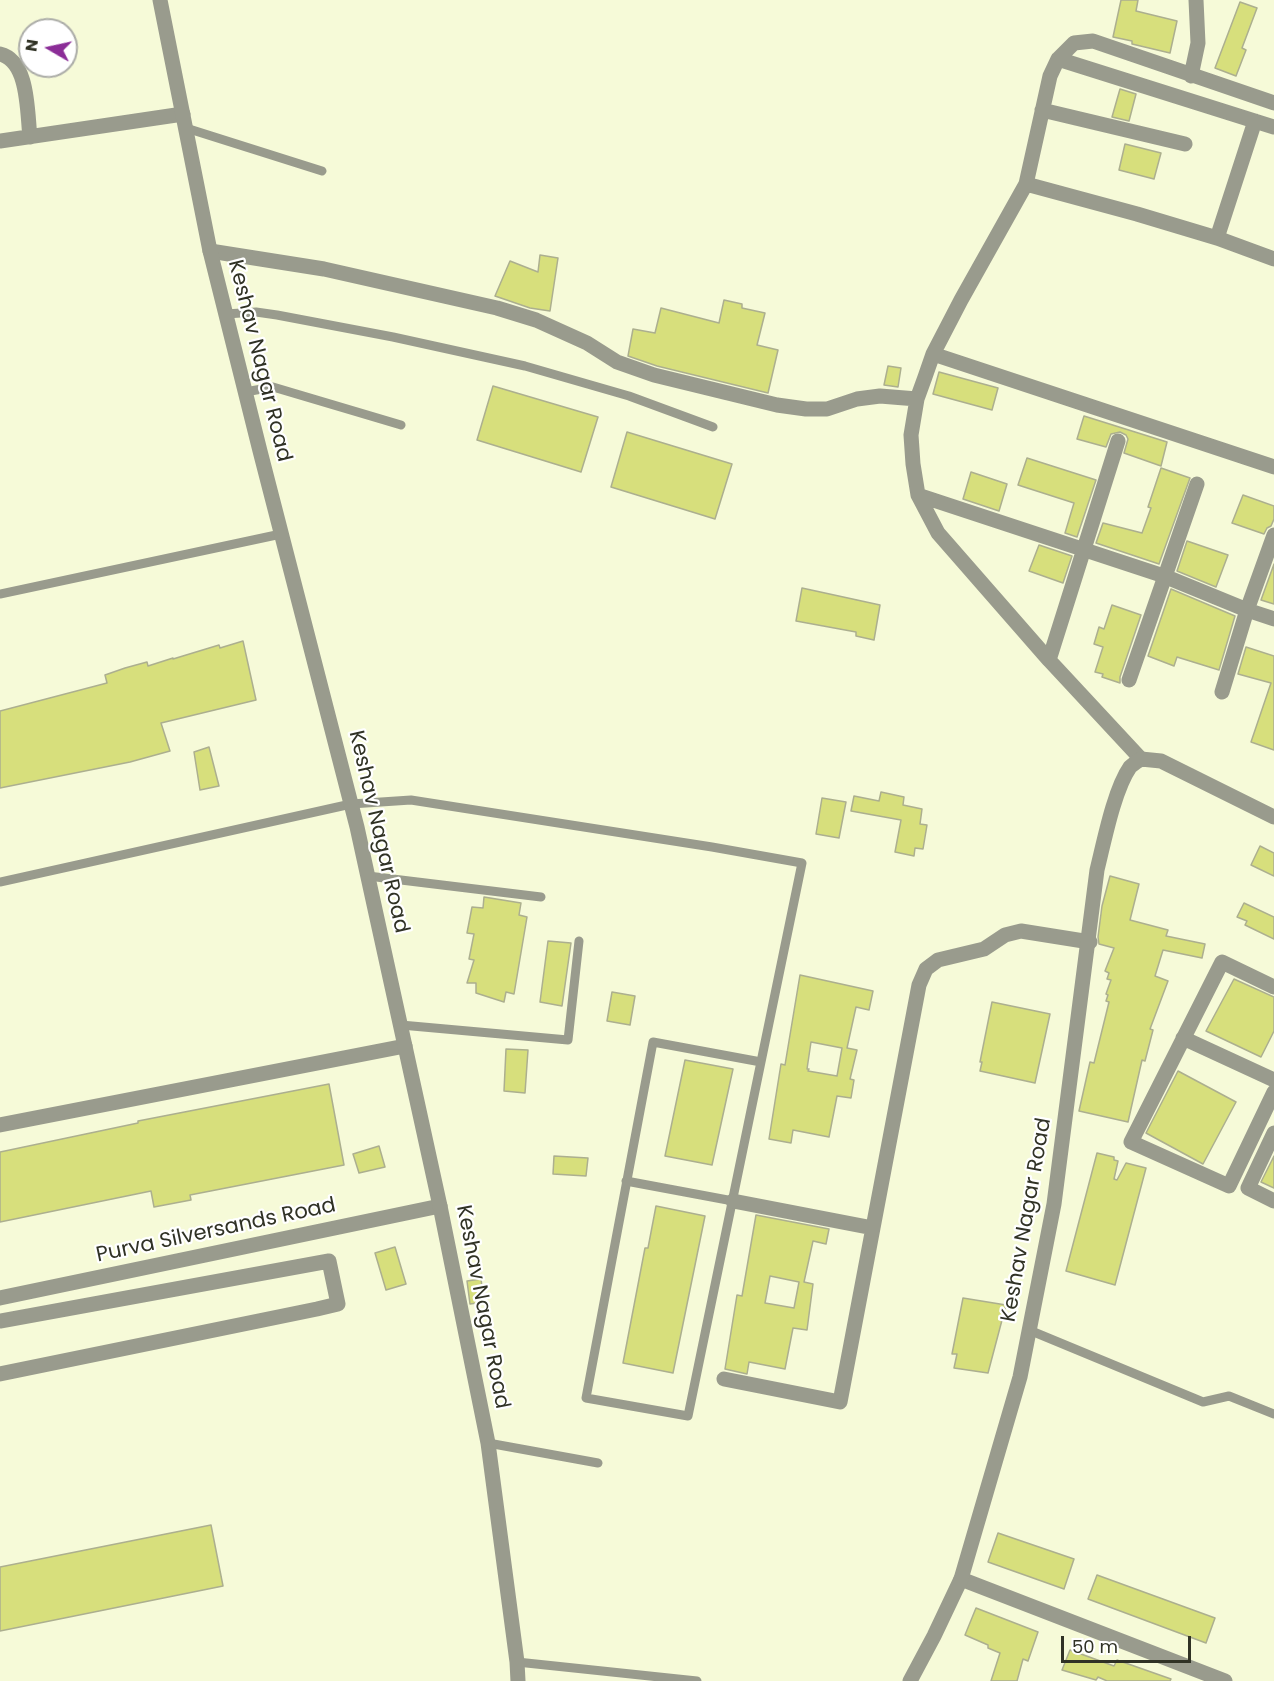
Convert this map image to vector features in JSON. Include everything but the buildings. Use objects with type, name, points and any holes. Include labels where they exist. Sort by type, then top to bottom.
[{"type":"street","name":"Keshav Nagar Road","points":[[160,0],[210,251],[351,804],[440,1206],[488,1443],[518,1662],[518,1681]]},
{"type":"street","points":[[1191,76],[1198,43],[1196,0]]},
{"type":"street","points":[[1274,103],[1093,41],[1074,43],[1058,59],[1050,76],[1026,184],[933,354],[917,399],[911,435],[918,495],[938,533],[1049,660],[1141,759],[1161,761],[1274,817]]},
{"type":"street","points":[[0,54],[16,63],[22,74],[30,137]]},
{"type":"street","points":[[1058,59],[1274,128]]},
{"type":"street","points":[[1042,110],[1185,144]]},
{"type":"street","points":[[0,141],[184,121]]},
{"type":"street","points":[[1217,238],[1255,121]]},
{"type":"street","points":[[1026,184],[1217,238],[1274,259]]},
{"type":"street","points":[[210,251],[324,269],[497,308],[536,320],[587,343],[616,362],[654,375],[777,405],[827,409],[857,399],[880,396],[917,399]]},
{"type":"street","points":[[933,354],[1274,467]]},
{"type":"street","points":[[1049,660],[1118,441]]},
{"type":"street","points":[[1129,680],[1197,484]]},
{"type":"street","points":[[918,495],[1164,576],[1274,619]]},
{"type":"street","points":[[1222,692],[1247,610],[1274,535]]},
{"type":"street","name":"Keshav Nagar Road","points":[[910,1681],[961,1578],[1020,1377],[1054,1204],[1097,870],[1108,825],[1131,766],[1141,759]]},
{"type":"street","points":[[724,1379],[840,1402],[919,985],[926,969],[938,960],[984,949],[1005,934],[1021,931],[1089,942]]},
{"type":"street","points":[[1274,987],[1222,963],[1131,1142],[1229,1186],[1274,1092]]},
{"type":"street","points":[[1183,1038],[1274,1080]]},
{"type":"street","points":[[0,1125],[405,1046]]},
{"type":"street","points":[[1274,1133],[1248,1188],[1274,1201]]},
{"type":"street","points":[[733,1201],[873,1228]]},
{"type":"street","name":"Purva Silversands Road","points":[[0,1298],[440,1206]]},
{"type":"street","points":[[0,1321],[329,1261],[338,1304],[0,1374]]},
{"type":"street","points":[[111,1275],[117,1300]]},
{"type":"street","points":[[961,1578],[1225,1681]]},
{"type":"lane","points":[[184,121],[322,171]]},
{"type":"lane","points":[[226,314],[256,312],[277,315],[393,337],[514,364],[629,396],[713,427]]},
{"type":"lane","points":[[245,392],[273,387],[401,425]]},
{"type":"lane","points":[[0,594],[281,534]]},
{"type":"lane","points":[[0,882],[351,804],[411,800],[802,863],[733,1201],[688,1416],[586,1398],[652,1042],[761,1062]]},
{"type":"lane","points":[[368,876],[541,897]]},
{"type":"lane","points":[[401,1025],[568,1040],[579,941]]},
{"type":"lane","points":[[627,1181],[733,1201]]},
{"type":"lane","points":[[1029,1330],[1203,1402],[1229,1396],[1274,1414]]},
{"type":"lane","points":[[488,1443],[598,1463]]},
{"type":"lane","points":[[518,1662],[697,1681]]}]
